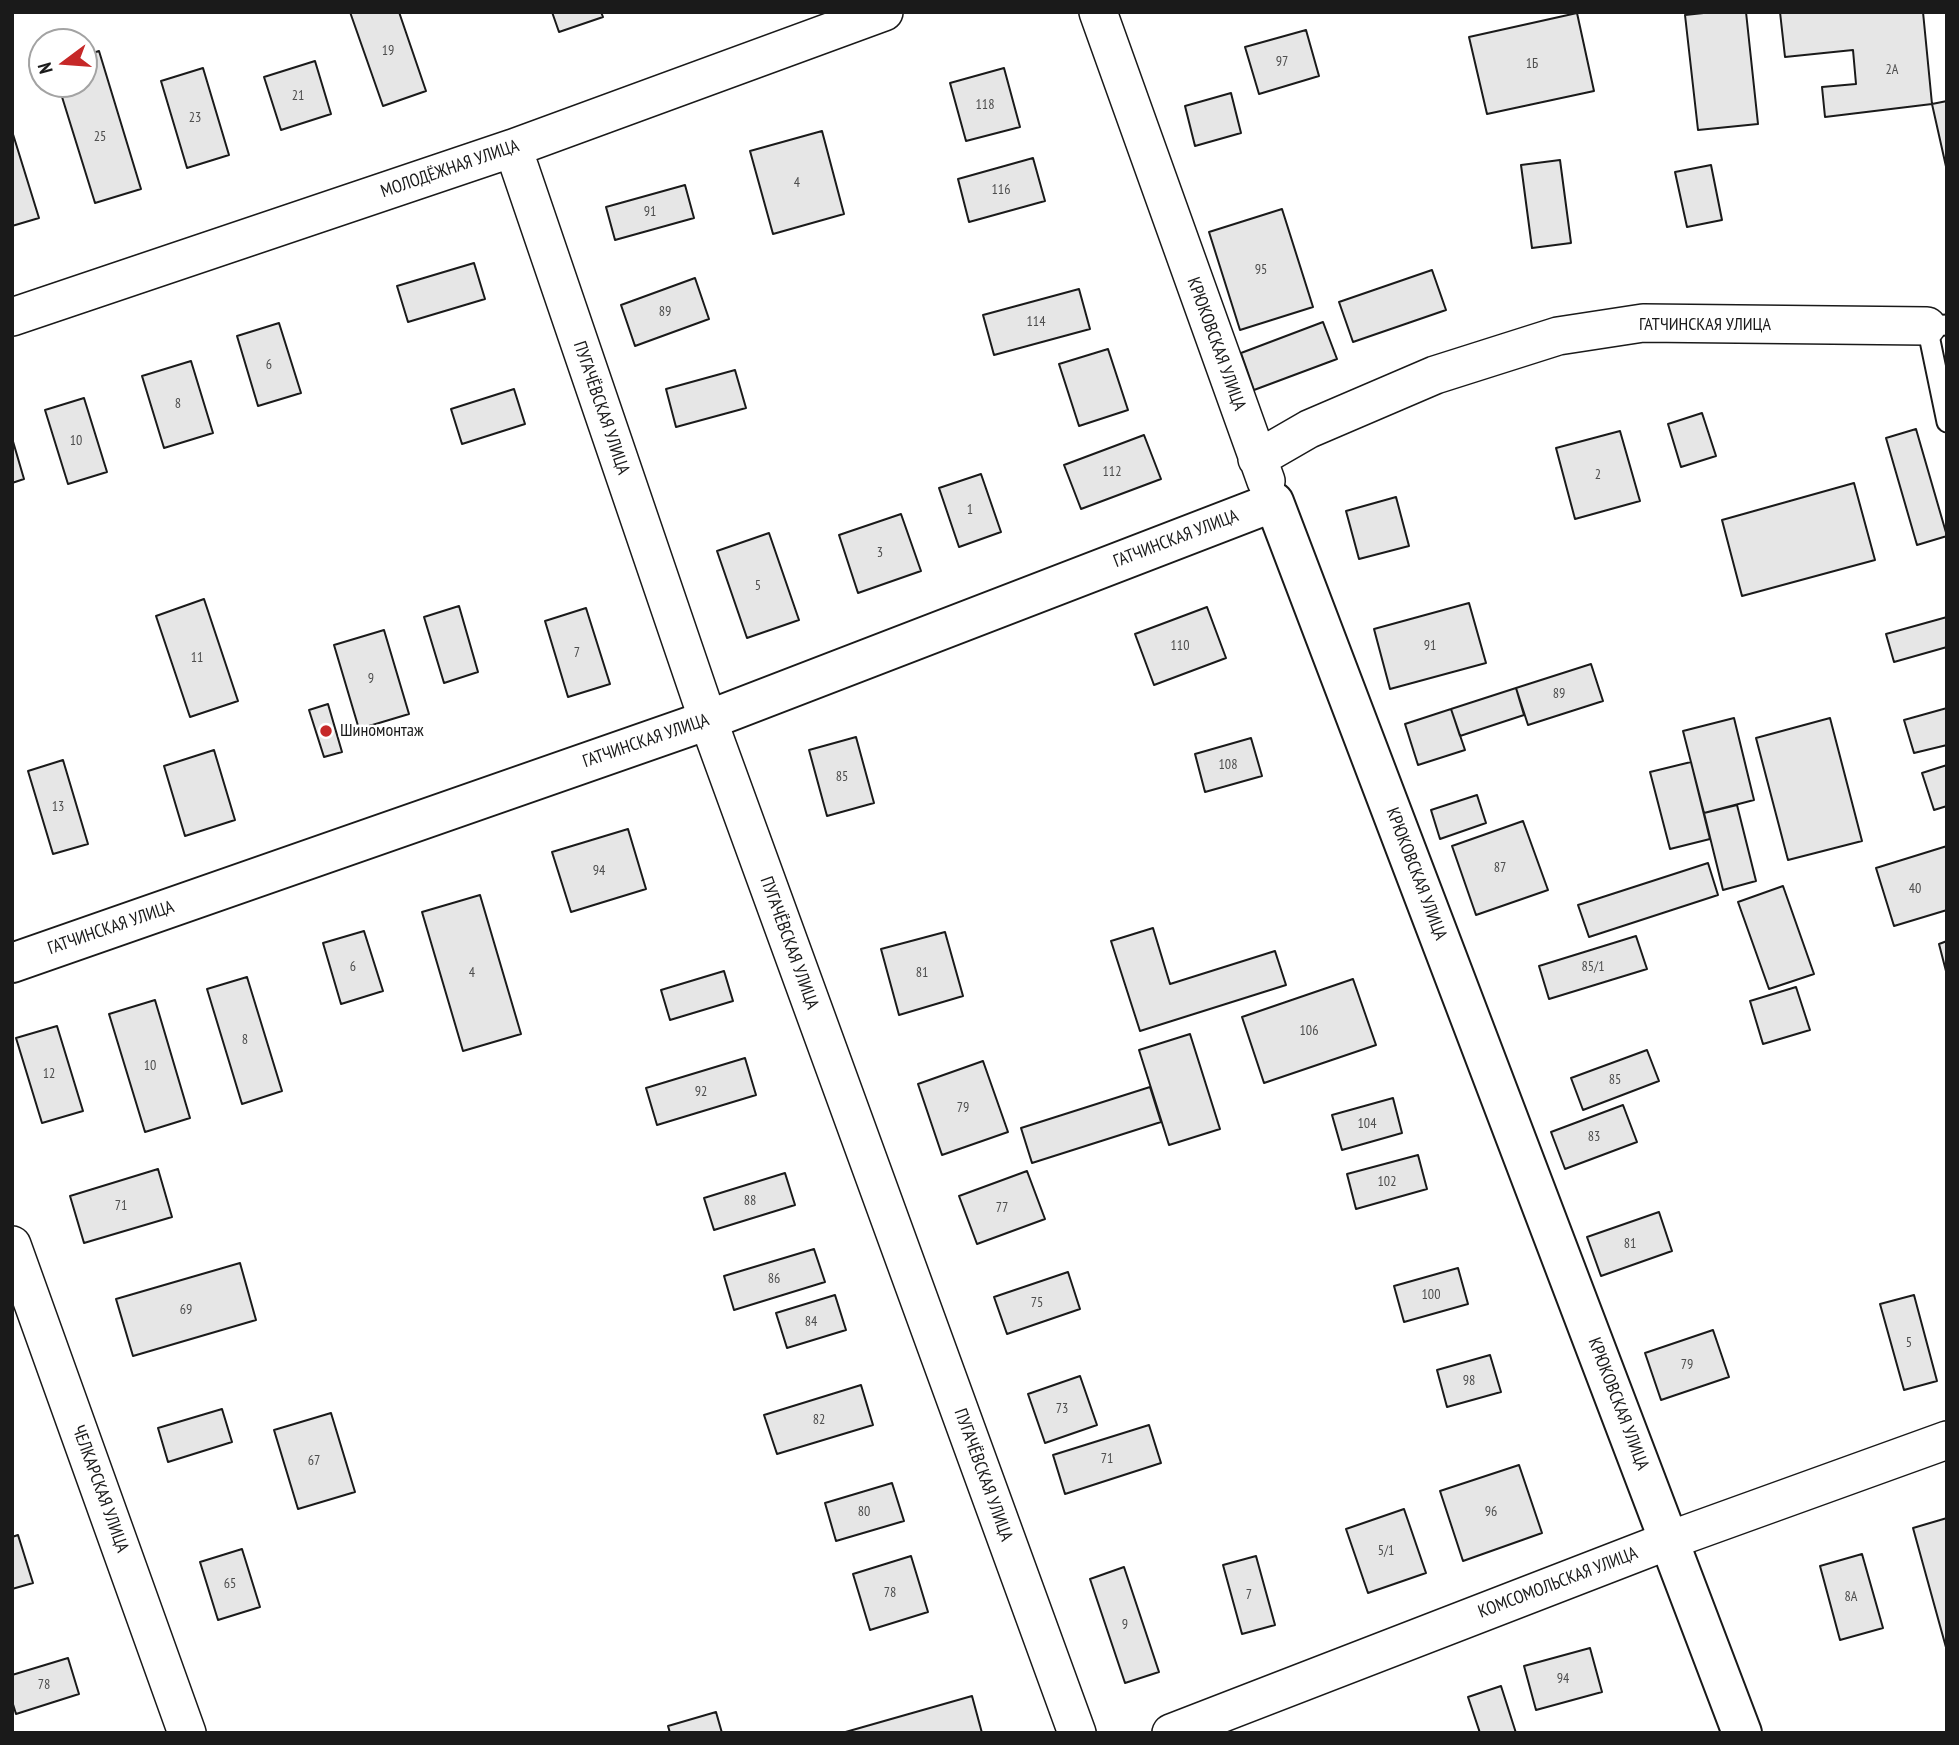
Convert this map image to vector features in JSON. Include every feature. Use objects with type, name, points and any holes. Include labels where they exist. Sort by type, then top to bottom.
[{"type":"street","name":"МОЛОДЁЖНАЯ УЛИЦА","points":[[12,317],[513,148],[884,12]]},
{"type":"street","name":"КРЮКОВСКАЯ УЛИЦА","points":[[1098,12],[1274,502],[1742,1733]]},
{"type":"street","name":"ПУГАЧЁВСКАЯ УЛИЦА","points":[[513,148],[708,720],[1077,1733]]},
{"type":"street","name":"ГАТЧИНСКАЯ УЛИЦА","points":[[1258,459],[1309,429],[1435,375],[1558,336],[1643,323],[1937,326]]},
{"type":"street","name":"ГАТЧИНСКАЯ УЛИЦА","points":[[12,963],[708,720],[1274,502]]},
{"type":"street","name":"ЧЕЛКАРСКАЯ УЛИЦА","points":[[12,1245],[187,1733]]},
{"type":"street","name":"КОМСОМОЛЬСКАЯ УЛИЦА","points":[[1171,1733],[1670,1540],[1947,1440]]},
{"type":"lane","points":[[1937,326],[1947,422]]},
{"type":"building","points":[[350,12],[399,12],[426,91],[383,106]]},
{"type":"building","points":[[552,12],[601,12],[603,17],[559,32]]},
{"type":"building","points":[[1746,12],[1758,124],[1698,130],[1685,15]]},
{"type":"building","points":[[1780,12],[1923,12],[1932,104],[1825,117],[1822,87],[1856,84],[1853,50],[1785,57]]},
{"type":"building","points":[[1577,13],[1594,91],[1487,114],[1469,37]]},
{"type":"building","points":[[1306,30],[1319,76],[1259,94],[1245,47]]},
{"type":"building","points":[[98,51],[141,189],[95,203],[62,98],[98,98]]},
{"type":"building","points":[[315,61],[331,114],[281,130],[264,77]]},
{"type":"building","points":[[203,68],[229,155],[187,168],[161,81]]},
{"type":"building","points":[[1004,68],[1020,127],[966,141],[950,83]]},
{"type":"building","points":[[1231,93],[1241,133],[1195,146],[1185,106]]},
{"type":"building","points":[[1947,101],[1947,171],[1932,104]]},
{"type":"building","points":[[12,131],[39,218],[12,226]]},
{"type":"building","points":[[822,131],[844,214],[773,234],[750,151]]},
{"type":"building","points":[[1033,158],[1045,201],[969,222],[958,179]]},
{"type":"building","points":[[1560,160],[1571,243],[1532,248],[1521,165]]},
{"type":"building","points":[[1711,165],[1722,220],[1687,227],[1675,172]]},
{"type":"building","points":[[685,185],[694,218],[615,240],[606,207]]},
{"type":"building","points":[[1282,209],[1313,307],[1240,330],[1209,232]]},
{"type":"building","points":[[474,263],[485,299],[408,322],[397,286]]},
{"type":"building","points":[[1432,270],[1446,310],[1353,342],[1339,302]]},
{"type":"building","points":[[695,278],[709,319],[635,346],[621,305]]},
{"type":"building","points":[[1079,289],[1090,329],[994,355],[983,315]]},
{"type":"building","points":[[1323,322],[1337,359],[1254,390],[1241,353]]},
{"type":"building","points":[[279,323],[301,393],[258,406],[237,336]]},
{"type":"building","points":[[1108,349],[1128,410],[1079,426],[1059,364]]},
{"type":"building","points":[[191,361],[213,433],[164,448],[142,376]]},
{"type":"building","points":[[735,370],[746,408],[676,427],[666,389]]},
{"type":"building","points":[[514,389],[525,424],[462,444],[451,409]]},
{"type":"building","points":[[84,398],[107,472],[68,484],[45,410]]},
{"type":"building","points":[[1702,413],[1716,456],[1681,467],[1668,424]]},
{"type":"building","points":[[1916,429],[1947,536],[1917,545],[1886,438]]},
{"type":"building","points":[[1620,431],[1640,501],[1575,519],[1556,448]]},
{"type":"building","points":[[1144,435],[1161,479],[1081,509],[1064,465]]},
{"type":"building","points":[[12,438],[24,479],[12,483]]},
{"type":"building","points":[[981,474],[1001,532],[959,547],[939,488]]},
{"type":"building","points":[[1854,483],[1875,560],[1742,596],[1722,520]]},
{"type":"building","points":[[1396,497],[1409,546],[1359,559],[1346,511]]},
{"type":"building","points":[[901,514],[921,571],[858,593],[839,535]]},
{"type":"building","points":[[769,533],[799,620],[747,638],[717,551]]},
{"type":"building","points":[[204,599],[238,701],[190,717],[156,616]]},
{"type":"building","points":[[1469,603],[1486,663],[1390,689],[1374,629]]},
{"type":"building","points":[[459,606],[478,672],[444,683],[424,617]]},
{"type":"building","points":[[1207,607],[1226,658],[1154,685],[1135,634]]},
{"type":"building","points":[[586,608],[610,684],[568,697],[545,621]]},
{"type":"building","points":[[1947,617],[1947,647],[1894,662],[1886,634]]},
{"type":"building","points":[[384,630],[409,714],[359,729],[334,645]]},
{"type":"building","points":[[1591,664],[1603,701],[1528,725],[1516,688]]},
{"type":"building","points":[[1516,688],[1524,715],[1460,736],[1451,709]]},
{"type":"building","name":"Шиномонтаж","points":[[328,704],[342,752],[324,757],[309,710]]},
{"type":"building","points":[[1947,708],[1947,745],[1914,753],[1904,720]]},
{"type":"building","points":[[1451,709],[1465,750],[1418,765],[1405,724]]},
{"type":"building","points":[[1734,718],[1754,800],[1704,813],[1683,731]]},
{"type":"building","points":[[1830,718],[1862,841],[1788,860],[1756,738]]},
{"type":"building","points":[[856,737],[874,803],[827,816],[809,750]]},
{"type":"building","points":[[1251,738],[1262,776],[1205,792],[1195,754]]},
{"type":"building","points":[[214,750],[235,820],[185,836],[164,766]]},
{"type":"building","points":[[63,760],[88,844],[53,854],[28,771]]},
{"type":"building","points":[[1691,762],[1710,839],[1670,849],[1650,772]]},
{"type":"building","points":[[1947,765],[1947,806],[1934,810],[1922,773]]},
{"type":"building","points":[[1477,795],[1486,823],[1440,839],[1431,810]]},
{"type":"building","points":[[1737,805],[1756,881],[1723,890],[1704,813]]},
{"type":"building","points":[[1523,821],[1548,890],[1476,915],[1452,846]]},
{"type":"building","points":[[628,829],[646,889],[571,912],[552,852]]},
{"type":"building","points":[[1947,846],[1947,910],[1894,926],[1876,868]]},
{"type":"building","points":[[1708,863],[1718,895],[1589,937],[1578,905]]},
{"type":"building","points":[[1783,886],[1814,974],[1769,989],[1738,902]]},
{"type":"building","points":[[480,895],[521,1034],[463,1051],[422,912]]},
{"type":"building","points":[[1153,928],[1170,984],[1275,951],[1286,985],[1140,1031],[1111,941]]},
{"type":"building","points":[[364,931],[383,991],[341,1004],[323,943]]},
{"type":"building","points":[[945,932],[963,996],[899,1015],[881,949]]},
{"type":"building","points":[[1636,936],[1647,969],[1549,999],[1539,966]]},
{"type":"building","points":[[1947,941],[1947,975],[1939,944]]},
{"type":"building","points":[[724,971],[733,1001],[670,1020],[661,990]]},
{"type":"building","points":[[247,977],[282,1091],[242,1104],[207,989]]},
{"type":"building","points":[[1353,979],[1376,1045],[1264,1083],[1242,1017]]},
{"type":"building","points":[[1796,987],[1810,1030],[1763,1044],[1750,1001]]},
{"type":"building","points":[[155,1000],[190,1118],[145,1132],[109,1014]]},
{"type":"building","points":[[57,1026],[83,1111],[42,1123],[16,1038]]},
{"type":"building","points":[[1190,1034],[1220,1129],[1169,1145],[1139,1050]]},
{"type":"building","points":[[1647,1050],[1659,1081],[1583,1110],[1571,1078]]},
{"type":"building","points":[[745,1058],[756,1095],[657,1125],[646,1088]]},
{"type":"building","points":[[983,1061],[1008,1132],[942,1155],[918,1084]]},
{"type":"building","points":[[1150,1087],[1161,1122],[1032,1163],[1021,1128]]},
{"type":"building","points":[[1393,1098],[1402,1133],[1342,1150],[1332,1115]]},
{"type":"building","points":[[1623,1105],[1637,1142],[1565,1169],[1551,1132]]},
{"type":"building","points":[[1418,1155],[1427,1189],[1356,1209],[1347,1174]]},
{"type":"building","points":[[158,1169],[172,1217],[84,1243],[70,1196]]},
{"type":"building","points":[[1027,1171],[1045,1219],[977,1244],[959,1196]]},
{"type":"building","points":[[785,1173],[795,1205],[714,1230],[704,1198]]},
{"type":"building","points":[[1659,1212],[1672,1251],[1601,1276],[1587,1237]]},
{"type":"building","points":[[814,1249],[825,1282],[734,1310],[724,1276]]},
{"type":"building","points":[[240,1263],[256,1320],[133,1356],[116,1299]]},
{"type":"building","points":[[1458,1268],[1468,1304],[1404,1322],[1394,1286]]},
{"type":"building","points":[[1068,1272],[1080,1309],[1007,1334],[994,1297]]},
{"type":"building","points":[[835,1295],[846,1330],[787,1348],[776,1313]]},
{"type":"building","points":[[1914,1295],[1937,1381],[1904,1390],[1880,1304]]},
{"type":"building","points":[[1713,1330],[1729,1377],[1661,1400],[1645,1353]]},
{"type":"building","points":[[1490,1355],[1501,1392],[1447,1407],[1437,1370]]},
{"type":"building","points":[[1080,1376],[1097,1425],[1045,1443],[1028,1394]]},
{"type":"building","points":[[861,1385],[873,1425],[777,1454],[764,1415]]},
{"type":"building","points":[[222,1409],[232,1442],[168,1462],[158,1428]]},
{"type":"building","points":[[331,1413],[355,1492],[298,1509],[274,1430]]},
{"type":"building","points":[[1149,1425],[1161,1463],[1065,1494],[1053,1455]]},
{"type":"building","points":[[1519,1465],[1542,1533],[1463,1561],[1440,1491]]},
{"type":"building","points":[[892,1483],[904,1521],[836,1541],[825,1503]]},
{"type":"building","points":[[1404,1509],[1426,1573],[1368,1593],[1346,1529]]},
{"type":"building","points":[[1947,1518],[1947,1651],[1913,1528]]},
{"type":"building","points":[[18,1535],[33,1583],[12,1589],[12,1537]]},
{"type":"building","points":[[242,1549],[260,1607],[218,1620],[200,1562]]},
{"type":"building","points":[[1862,1554],[1883,1628],[1840,1640],[1820,1566]]},
{"type":"building","points":[[911,1556],[928,1612],[870,1630],[853,1574]]},
{"type":"building","points":[[1256,1556],[1275,1625],[1242,1634],[1223,1565]]},
{"type":"building","points":[[1124,1567],[1159,1672],[1125,1683],[1090,1579]]},
{"type":"building","points":[[1590,1648],[1602,1692],[1536,1710],[1524,1666]]},
{"type":"building","points":[[68,1658],[79,1694],[16,1714],[12,1701],[12,1675]]},
{"type":"building","points":[[1501,1686],[1516,1733],[1480,1733],[1468,1697]]},
{"type":"building","points":[[972,1696],[982,1733],[842,1733]]},
{"type":"building","points":[[716,1712],[722,1733],[670,1733],[668,1726]]},
{"type":"place","name":"Шиномонтаж","points":[[326,731]]}]
